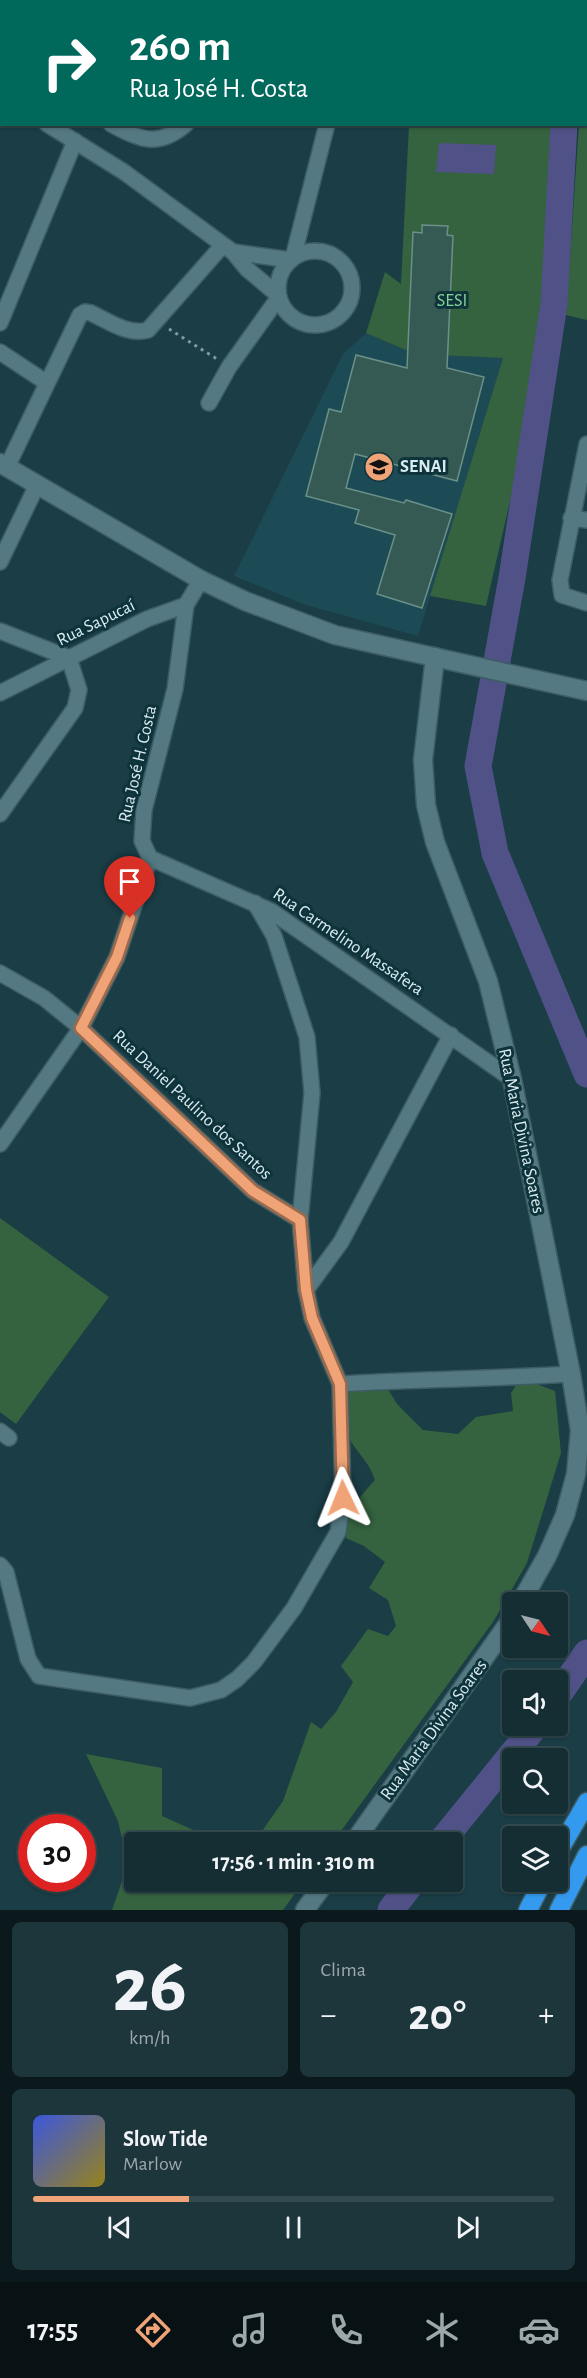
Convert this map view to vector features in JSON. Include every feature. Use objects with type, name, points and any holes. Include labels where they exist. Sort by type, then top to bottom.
[{"type":"highway","points":[[568,1835],[587,1802]]},
{"type":"highway","points":[[559,1910],[587,1855]]},
{"type":"highway","points":[[528,1910],[537,1892]]},
{"type":"street","points":[[50,126],[123,172],[228,248],[247,269],[278,296],[291,317],[313,326],[336,320],[351,301],[351,277],[338,258],[316,250],[292,259],[228,248]]},
{"type":"street","points":[[115,126],[143,140],[156,140],[170,135],[183,126]]},
{"type":"street","points":[[209,403],[229,367],[278,296],[278,281],[292,259],[326,126]]},
{"type":"street","points":[[0,323],[75,141]]},
{"type":"street","points":[[228,248],[148,330],[138,333],[85,312],[76,320],[4,465],[201,580],[245,601],[335,635],[587,692]]},
{"type":"street","points":[[0,352],[47,382]]},
{"type":"street","points":[[587,444],[560,580],[560,592],[565,597],[587,603]]},
{"type":"street","points":[[0,562],[38,485]]},
{"type":"street","points":[[571,518],[587,520]]},
{"type":"street","points":[[186,605],[201,580]]},
{"type":"street","name":"Rua Sapucaí","points":[[0,693],[147,619],[186,605]]},
{"type":"street","name":"Rua José H. Costa","points":[[150,858],[142,841],[144,810],[175,689],[186,605]]},
{"type":"street","points":[[0,632],[69,658],[79,690],[75,708],[0,814]]},
{"type":"street","name":"Rua Maria Divina Soares","points":[[435,657],[423,760],[426,805],[435,842],[488,981],[512,1079],[571,1374],[580,1430],[576,1474],[565,1515],[547,1556],[527,1592]]},
{"type":"street","points":[[0,1144],[81,1028],[117,957],[150,858]]},
{"type":"street","name":"Rua Carmelino Massafera","points":[[150,858],[271,911],[512,1079]]},
{"type":"street","points":[[0,1565],[6,1572],[28,1659],[39,1676],[46,1679],[190,1698],[221,1690],[237,1679],[254,1662],[294,1608],[338,1532],[343,1498],[340,1384],[312,1318],[306,1290],[300,1220],[312,1093],[307,1037],[290,979],[274,936],[255,903]]},
{"type":"street","name":"Rua Daniel Paulino dos Santos","points":[[0,973],[44,998],[81,1028],[253,1191],[300,1220]]},
{"type":"street","points":[[306,1290],[341,1242],[451,1035]]},
{"type":"street","points":[[340,1384],[399,1382],[431,1378],[500,1378],[571,1374]]},
{"type":"street","name":"Rua Maria Divina Soares","points":[[361,1832],[502,1633]]},
{"type":"street","points":[[305,1910],[318,1892]]},
{"type":"path","points":[[157,322],[229,367]]},
{"type":"shaded area","name":"SENAI","points":[[366,333],[415,354],[503,358],[418,636],[306,605],[234,576],[343,354]]},
{"type":"green space","name":"SESI","points":[[409,126],[555,126],[546,286],[524,440],[486,606],[430,596],[503,358],[415,354],[366,333],[385,272],[401,284]]},
{"type":"green space","points":[[579,126],[587,126],[587,320],[566,315]]},
{"type":"green space","points":[[0,1218],[109,1297],[16,1424],[0,1412]]},
{"type":"green space","points":[[534,1383],[555,1391],[561,1453],[527,1563],[510,1592],[502,1592],[502,1606],[493,1622],[340,1832],[261,1832],[283,1801],[311,1722],[321,1729],[336,1712],[353,1682],[341,1666],[368,1629],[388,1636],[396,1626],[388,1600],[369,1588],[385,1562],[364,1546],[346,1538],[354,1506],[375,1480],[368,1465],[355,1448],[347,1430],[349,1385],[386,1386],[397,1404],[423,1430],[458,1434],[476,1417],[513,1411],[511,1393],[517,1384]]},
{"type":"green space","points":[[86,1754],[162,1768],[162,1816],[198,1832],[124,1832],[124,1847],[118,1821]]},
{"type":"green space","points":[[124,1876],[124,1892],[296,1892],[283,1910],[112,1910]]},
{"type":"water","points":[[439,143],[496,145],[494,174],[436,172]]},
{"type":"building","points":[[422,225],[448,226],[447,235],[453,236],[447,368],[484,377],[457,481],[355,454],[346,488],[404,503],[406,500],[452,514],[422,608],[377,594],[395,535],[355,523],[359,510],[306,496],[329,409],[341,412],[356,355],[407,368],[413,232],[422,233]]},
{"type":"waterway","points":[[564,126],[554,304],[512,578],[478,766],[495,853],[587,1074]]},
{"type":"waterway","points":[[568,1681],[587,1653]]},
{"type":"waterway","points":[[449,1832],[527,1736]]},
{"type":"waterway","points":[[391,1910],[405,1892]]},
{"type":"place","name":"SENAI","points":[[379,467]]},
{"type":"route","points":[[130,918],[117,957],[81,1028],[253,1191],[300,1220],[306,1290],[312,1318],[340,1384],[343,1498]]}]
